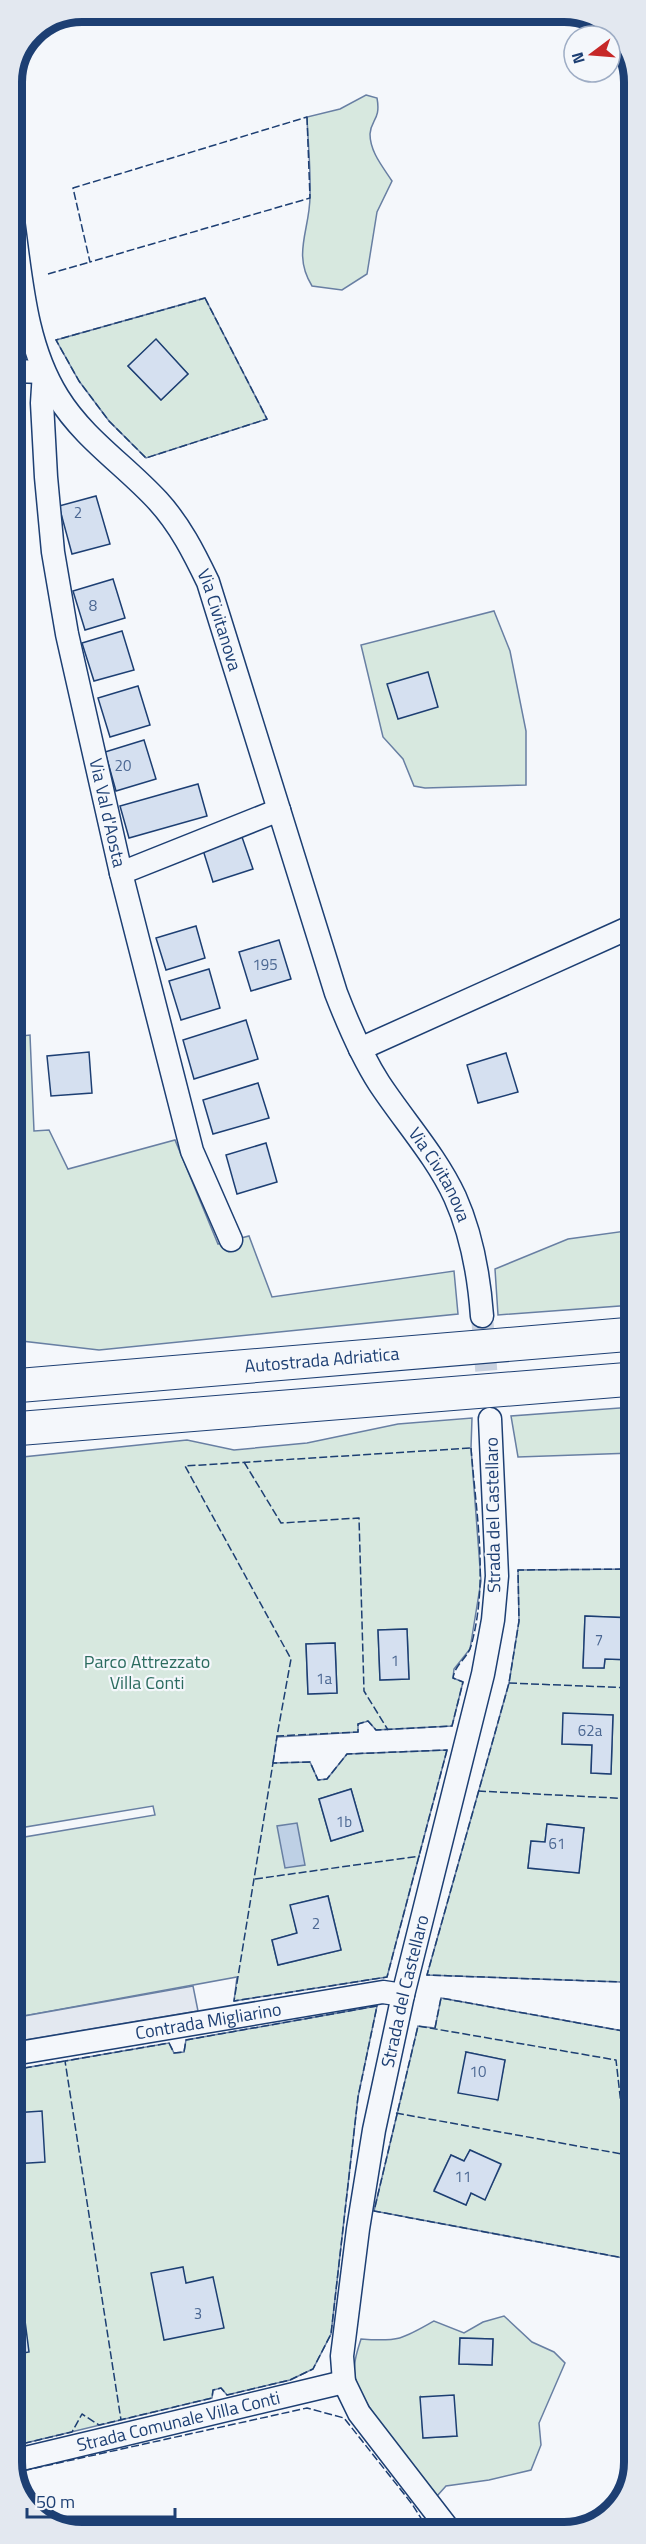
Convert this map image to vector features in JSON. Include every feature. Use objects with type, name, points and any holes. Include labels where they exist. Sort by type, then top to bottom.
[{"type":"highway","name":"Autostrada Adriatica","points":[[22,1385],[624,1335]]},
{"type":"highway","points":[[22,1428],[624,1380]]},
{"type":"street","name":"Via Civitanova","points":[[22,280],[26,305],[44,372],[58,398],[89,437],[158,502],[178,526],[208,582],[336,993],[360,1049],[378,1082],[438,1166],[455,1196],[474,1253],[482,1316]]},
{"type":"street","points":[[22,371],[44,372]]},
{"type":"street","name":"Via Val d'Aosta","points":[[44,372],[43,431],[53,552],[67,634],[121,873],[192,1151],[231,1240]]},
{"type":"street","points":[[121,873],[279,810]]},
{"type":"street","points":[[360,1049],[624,930]]},
{"type":"street","name":"Strada del Castellaro","points":[[444,2522],[364,2422],[347,2392],[342,2356],[358,2229],[374,2130],[403,1995],[481,1685],[493,1620],[497,1576],[490,1419]]},
{"type":"street","name":"Contrada Migliarino","points":[[22,2052],[383,1992],[403,1995]]},
{"type":"street","name":"Strada Comunale Villa Conti","points":[[22,2459],[344,2382]]},
{"type":"green space","points":[[366,95],[377,98],[378,111],[370,134],[372,147],[392,181],[377,212],[367,274],[342,290],[312,286],[303,263],[310,196],[307,117],[340,109]]},
{"type":"green space","points":[[205,298],[267,419],[146,458],[109,421],[79,381],[56,340]],"holes":[[[156,340],[188,374],[161,400],[128,366]]]},
{"type":"green space","points":[[494,611],[510,651],[526,731],[526,785],[425,788],[414,786],[403,759],[383,737],[361,645]]},
{"type":"green space","points":[[30,1035],[34,1131],[49,1130],[68,1169],[175,1140],[218,1244],[249,1236],[272,1297],[454,1271],[458,1314],[99,1350],[22,1341],[22,1036]]},
{"type":"green space","points":[[624,1231],[624,1306],[498,1315],[495,1269],[568,1239]]},
{"type":"green space","points":[[624,1408],[624,1453],[518,1457],[511,1416]]},
{"type":"green space","name":"Parco Attrezzato Villa Conti","points":[[472,1418],[471,1448],[481,1581],[470,1649],[454,1669],[453,1678],[463,1682],[452,1726],[376,1730],[368,1721],[358,1724],[358,1732],[277,1737],[273,1763],[310,1762],[318,1780],[327,1779],[347,1754],[447,1750],[387,1977],[234,2001],[237,1977],[22,2016],[22,1837],[155,1815],[153,1806],[22,1828],[22,1457],[187,1440],[234,1450],[307,1443],[398,1424]],"holes":[[[407,1629],[409,1679],[380,1680],[378,1630]],[[335,1643],[337,1693],[308,1694],[306,1644]],[[351,1789],[363,1831],[331,1841],[319,1799]],[[328,1896],[341,1950],[278,1965],[272,1940],[297,1933],[291,1905]]]},
{"type":"green space","points":[[624,1569],[624,1618],[585,1616],[583,1667],[604,1668],[605,1659],[624,1660],[624,1955],[621,1982],[427,1975],[509,1683],[519,1621],[518,1570]],"holes":[[[564,1714],[613,1715],[611,1774],[591,1773],[592,1745],[562,1744]],[[547,1824],[584,1828],[579,1873],[528,1868],[531,1841],[545,1842]]]},
{"type":"green space","points":[[441,1998],[624,2031],[624,2258],[374,2211],[418,2026],[435,2028]],"holes":[[[466,2052],[505,2060],[497,2100]],[[470,2150],[501,2165],[485,2199],[471,2193],[466,2205],[434,2190],[451,2155],[464,2161]]]},
{"type":"green space","points":[[377,2006],[358,2097],[331,2334],[313,2369],[290,2380],[227,2395],[221,2388],[213,2390],[212,2398],[22,2444],[22,2068],[169,2043],[174,2053],[184,2052],[186,2040]]},
{"type":"green space","points":[[504,2316],[532,2342],[554,2352],[565,2363],[539,2423],[541,2445],[531,2470],[489,2480],[446,2486],[437,2496],[378,2420],[359,2389],[355,2376],[357,2353],[361,2339],[400,2338],[434,2321],[464,2333],[483,2322]],"holes":[[[460,2338],[493,2339],[492,2365],[459,2364]],[[421,2397],[457,2436],[423,2438]]]},
{"type":"shaded area","points":[[193,1986],[198,2011],[22,2040],[22,2016]]},
{"type":"water","points":[[297,1823],[305,1865],[285,1868],[277,1826]]},
{"type":"building","points":[[156,339],[188,374],[161,400],[128,366]]},
{"type":"building","points":[[96,496],[110,544],[72,554],[59,506]]},
{"type":"building","points":[[113,579],[125,618],[85,630],[73,591]]},
{"type":"building","points":[[122,631],[134,670],[94,681],[82,643]]},
{"type":"building","points":[[428,672],[438,707],[398,719],[387,684]]},
{"type":"building","points":[[138,686],[150,725],[110,737],[98,698]]},
{"type":"building","points":[[144,740],[156,779],[116,791],[105,752]]},
{"type":"building","points":[[198,784],[207,816],[129,838],[120,806]]},
{"type":"building","points":[[242,837],[253,869],[213,882],[203,850]]},
{"type":"building","points":[[196,926],[205,958],[166,970],[156,938]]},
{"type":"building","points":[[279,940],[291,979],[251,991],[239,952]]},
{"type":"building","points":[[209,969],[220,1008],[181,1020],[169,981]]},
{"type":"building","points":[[246,1020],[258,1059],[194,1079],[183,1040]]},
{"type":"building","points":[[89,1052],[92,1093],[51,1096],[47,1056]]},
{"type":"building","points":[[506,1053],[518,1092],[478,1103],[467,1065]]},
{"type":"building","points":[[258,1083],[269,1118],[213,1134],[203,1100]]},
{"type":"building","points":[[266,1143],[277,1182],[237,1194],[226,1155]]},
{"type":"building","points":[[585,1616],[624,1618],[624,1660],[605,1659],[604,1668],[583,1668]]},
{"type":"building","points":[[407,1629],[409,1679],[380,1680],[378,1630]]},
{"type":"building","points":[[335,1643],[337,1693],[308,1694],[306,1644]]},
{"type":"building","points":[[563,1713],[613,1715],[611,1774],[591,1773],[592,1745],[562,1744]]},
{"type":"building","points":[[351,1789],[363,1831],[331,1841],[319,1799]]},
{"type":"building","points":[[547,1824],[584,1828],[579,1873],[528,1868],[531,1841],[545,1842]]},
{"type":"building","points":[[328,1896],[341,1950],[278,1965],[272,1940],[297,1933],[290,1905]]},
{"type":"building","points":[[466,2052],[505,2060],[498,2100],[458,2093]]},
{"type":"building","points":[[42,2111],[45,2162],[22,2163],[22,2112]]},
{"type":"building","points":[[470,2150],[501,2164],[485,2200],[471,2193],[466,2205],[434,2191],[451,2155],[464,2161]]},
{"type":"building","points":[[183,2267],[186,2283],[213,2277],[224,2328],[164,2340],[151,2273]]},
{"type":"building","points":[[22,2298],[29,2352],[22,2353]]},
{"type":"building","points":[[460,2338],[493,2339],[492,2365],[459,2364]]},
{"type":"building","points":[[454,2395],[457,2436],[423,2438],[420,2397]]},
{"type":"tunnel","points":[[482,1316],[489,1406]]},
{"type":"fence","points":[[307,117],[310,198],[90,262],[73,188],[307,117]]},
{"type":"fence","points":[[48,274],[90,262]]},
{"type":"fence","points":[[205,298],[267,419],[146,458],[109,421],[79,381],[56,340],[205,298]]},
{"type":"fence","points":[[471,1448],[480,1547],[479,1597],[471,1646],[453,1678],[463,1682],[452,1726],[376,1730],[368,1721],[358,1724],[358,1732],[277,1736],[291,1659],[185,1466],[471,1448]]},
{"type":"fence","points":[[244,1462],[281,1523],[359,1518],[364,1691],[388,1730]]},
{"type":"fence","points":[[624,1569],[518,1570],[519,1621],[509,1683],[427,1975],[621,1982],[624,1955]]},
{"type":"fence","points":[[509,1683],[624,1688]]},
{"type":"fence","points":[[273,1763],[277,1736]]},
{"type":"fence","points":[[447,1750],[387,1977],[234,2001],[273,1763],[310,1762],[318,1780],[327,1779],[347,1754],[447,1750]]},
{"type":"fence","points":[[478,1791],[624,1798]]},
{"type":"fence","points":[[255,1879],[420,1856]]},
{"type":"fence","points":[[435,2028],[441,1998],[624,2031]]},
{"type":"fence","points":[[377,2006],[358,2097],[331,2334],[313,2369],[290,2380],[227,2395],[221,2388],[213,2390],[212,2398],[121,2420],[65,2061],[169,2043],[174,2053],[184,2052],[186,2040],[377,2006]]},
{"type":"fence","points":[[624,2131],[616,2060],[418,2026],[374,2211],[624,2258]]},
{"type":"fence","points":[[22,2068],[65,2061]]},
{"type":"fence","points":[[396,2113],[624,2154]]},
{"type":"fence","points":[[24,2471],[307,2408],[344,2418],[412,2504],[423,2522]]},
{"type":"fence","points":[[22,2444],[72,2432],[82,2414],[99,2425],[121,2420]]}]
